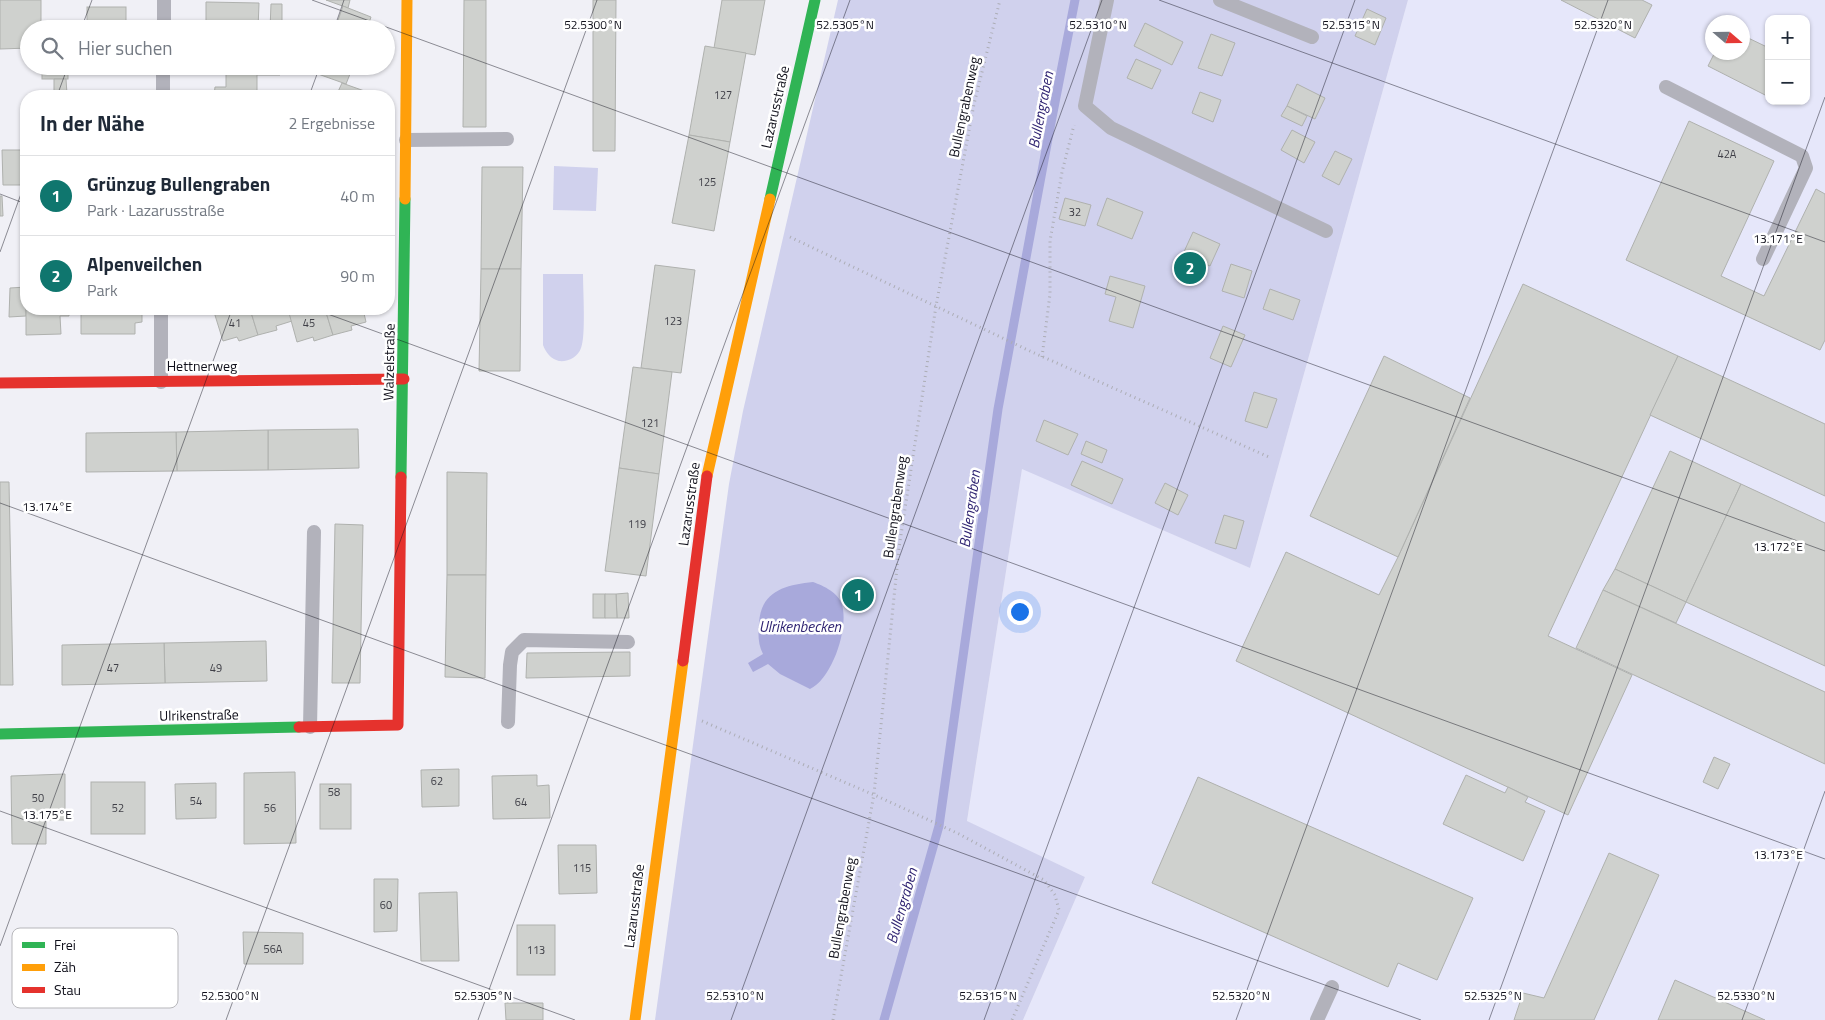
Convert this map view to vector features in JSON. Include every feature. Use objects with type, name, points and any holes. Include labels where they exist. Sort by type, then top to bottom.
[{"type":"street","name":"Walzelstraße","points":[[398,725],[404,379],[407,0]]},
{"type":"street","name":"Lazarusstraße","points":[[635,1020],[708,470],[815,0]]},
{"type":"street","name":"Hettnerweg","points":[[0,383],[404,379]]},
{"type":"street","name":"Ulrikenstraße","points":[[0,734],[398,725]]},
{"type":"lane","points":[[164,0],[164,20]]},
{"type":"lane","points":[[1107,0],[1085,106],[1112,128],[1326,231]]},
{"type":"lane","points":[[1220,0],[1312,37]]},
{"type":"lane","points":[[163,90],[164,75]]},
{"type":"lane","points":[[1666,87],[1802,156],[1806,168],[1763,259]]},
{"type":"lane","points":[[406,140],[507,139]]},
{"type":"lane","points":[[161,315],[161,382]]},
{"type":"lane","points":[[310,727],[314,532]]},
{"type":"lane","points":[[508,722],[512,652],[524,640],[628,642]]},
{"type":"lane","points":[[1317,1020],[1332,987]]},
{"type":"path","name":"Bullengrabenweg","points":[[832,1020],[874,794],[899,548],[936,306],[974,104],[1000,0]]},
{"type":"path","points":[[1042,357],[1050,294],[1050,241],[1062,172],[1076,117],[1085,106]]},
{"type":"path","points":[[788,236],[1042,357],[1269,456]]},
{"type":"path","points":[[674,719],[703,721],[879,796],[959,834],[1044,880],[1055,895],[1058,910],[1012,1020]]},
{"type":"shaded area","points":[[838,0],[1408,0],[1250,568],[1022,469],[967,821],[1085,877],[1023,1020],[655,1020],[729,484],[743,411]]},
{"type":"shaded area","points":[[1408,0],[1825,0],[1825,1020],[1023,1020],[1085,877],[967,822],[1022,468],[1250,568]]},
{"type":"shaded area","points":[[554,166],[598,168],[596,211],[553,210]]},
{"type":"shaded area","points":[[543,274],[583,274],[583,342],[578,354],[566,361],[559,361],[551,357],[543,345]]},
{"type":"water","name":"Ulrikenbecken","points":[[813,582],[826,588],[838,597],[844,615],[841,639],[837,652],[825,675],[810,689],[780,674],[768,664],[753,672],[748,663],[763,654],[758,632],[764,604],[776,592],[784,588]]},
{"type":"building","points":[[0,0],[41,0],[41,20],[20,20],[20,48],[0,49]]},
{"type":"building","points":[[326,0],[350,0],[348,8]]},
{"type":"building","points":[[464,0],[486,0],[486,127],[463,127]]},
{"type":"building","points":[[593,0],[616,0],[615,151],[593,151]]},
{"type":"building","points":[[722,0],[765,0],[755,55],[714,48]]},
{"type":"building","points":[[1561,0],[1642,0],[1652,5],[1635,38]]},
{"type":"building","points":[[206,2],[259,3],[258,20],[206,20]]},
{"type":"building","points":[[271,4],[282,4],[282,20],[270,20]]},
{"type":"building","points":[[343,6],[371,17],[370,20],[338,20]]},
{"type":"building","points":[[87,7],[126,7],[126,20],[87,20]]},
{"type":"building","points":[[1367,9],[1386,18],[1375,45],[1355,36]]},
{"type":"building","points":[[1145,23],[1183,42],[1172,65],[1134,46]]},
{"type":"building","points":[[1211,34],[1235,43],[1222,76],[1198,68]]},
{"type":"building","points":[[1750,39],[1765,46],[1765,95],[1708,66],[1711,60],[1750,60]]},
{"type":"building","points":[[705,46],[746,53],[730,142],[689,135]]},
{"type":"building","points":[[1136,59],[1161,70],[1152,89],[1127,78]]},
{"type":"building","points":[[42,75],[68,75],[68,79],[42,79]]},
{"type":"building","points":[[226,75],[257,75],[257,90],[215,90],[215,87],[226,87]]},
{"type":"building","points":[[321,75],[350,75],[346,84]]},
{"type":"building","points":[[54,79],[66,79],[67,90],[54,90]]},
{"type":"building","points":[[342,83],[362,90],[339,90]]},
{"type":"building","points":[[1297,84],[1325,98],[1315,119],[1287,106]]},
{"type":"building","points":[[1200,92],[1221,100],[1213,122],[1192,113]]},
{"type":"building","points":[[1287,106],[1307,116],[1302,126],[1281,116]]},
{"type":"building","points":[[1689,121],[1774,161],[1721,276],[1764,296],[1816,189],[1825,194],[1825,340],[1820,350],[1626,260]]},
{"type":"building","points":[[1292,130],[1315,142],[1304,163],[1281,150]]},
{"type":"building","points":[[689,135],[730,142],[714,231],[672,223]]},
{"type":"building","points":[[2,150],[20,150],[20,185],[3,185]]},
{"type":"building","points":[[1335,151],[1352,159],[1339,185],[1322,176]]},
{"type":"building","points":[[482,167],[523,167],[521,269],[481,269]]},
{"type":"building","points":[[0,196],[2,196],[3,216],[0,216]]},
{"type":"building","points":[[1065,198],[1091,205],[1085,226],[1059,219]]},
{"type":"building","points":[[1107,198],[1143,212],[1132,239],[1097,225]]},
{"type":"building","points":[[1193,232],[1220,244],[1210,266],[1183,254]]},
{"type":"building","points":[[1231,264],[1252,271],[1244,298],[1222,291]]},
{"type":"building","points":[[655,265],[695,270],[681,373],[641,368]]},
{"type":"building","points":[[481,269],[521,269],[520,371],[479,371]]},
{"type":"building","points":[[1110,276],[1145,286],[1133,328],[1109,321],[1116,297],[1105,294]]},
{"type":"building","points":[[1523,284],[1678,356],[1548,636],[1632,675],[1568,815],[1236,661],[1286,552],[1379,595]]},
{"type":"building","points":[[20,287],[20,315],[26,316],[9,317],[10,288]]},
{"type":"building","points":[[1270,289],[1300,300],[1293,320],[1263,309]]},
{"type":"building","points":[[26,315],[69,315],[60,316],[61,334],[26,335]]},
{"type":"building","points":[[81,315],[142,315],[142,322],[135,323],[135,334],[81,334]]},
{"type":"building","points":[[215,315],[252,315],[258,335],[239,341],[237,337],[223,341]]},
{"type":"building","points":[[252,315],[290,315],[292,321],[276,326],[277,330],[258,335]]},
{"type":"building","points":[[290,315],[327,315],[333,335],[314,341],[313,337],[297,342]]},
{"type":"building","points":[[327,315],[364,315],[366,322],[351,326],[352,330],[333,335]]},
{"type":"building","points":[[1223,326],[1245,335],[1231,367],[1210,358]]},
{"type":"building","points":[[1384,356],[1470,398],[1398,557],[1310,516]]},
{"type":"building","points":[[1678,356],[1825,424],[1825,496],[1650,415]]},
{"type":"building","points":[[633,367],[672,372],[659,474],[619,468]]},
{"type":"building","points":[[1254,392],[1277,399],[1267,428],[1245,421]]},
{"type":"building","points":[[1044,420],[1078,434],[1068,455],[1036,441]]},
{"type":"building","points":[[358,429],[359,468],[268,470],[268,430]]},
{"type":"building","points":[[268,430],[268,470],[177,471],[176,432]]},
{"type":"building","points":[[176,432],[177,471],[86,472],[86,433]]},
{"type":"building","points":[[1086,441],[1107,450],[1102,463],[1081,454]]},
{"type":"building","points":[[1670,451],[1741,484],[1686,602],[1615,569]]},
{"type":"building","points":[[1082,461],[1123,479],[1112,504],[1071,485]]},
{"type":"building","points":[[619,468],[659,474],[646,576],[605,571]]},
{"type":"building","points":[[447,472],[487,473],[486,575],[447,575]]},
{"type":"building","points":[[0,482],[9,482],[13,685],[0,685]]},
{"type":"building","points":[[1165,483],[1188,495],[1178,515],[1155,503]]},
{"type":"building","points":[[1741,484],[1825,523],[1825,666],[1686,602]]},
{"type":"building","points":[[1224,515],[1244,521],[1236,549],[1215,543]]},
{"type":"building","points":[[335,524],[363,525],[360,683],[332,683]]},
{"type":"building","points":[[1615,569],[1686,602],[1676,623],[1603,590]]},
{"type":"building","points":[[447,575],[486,575],[485,678],[445,677]]},
{"type":"building","points":[[1603,590],[1825,692],[1825,764],[1576,648]]},
{"type":"building","points":[[628,593],[629,618],[617,618],[616,594]]},
{"type":"building","points":[[593,594],[605,594],[605,618],[593,618]]},
{"type":"building","points":[[605,594],[616,594],[617,618],[605,618]]},
{"type":"building","points":[[266,641],[267,681],[165,683],[164,643]]},
{"type":"building","points":[[164,643],[165,683],[62,685],[62,645]]},
{"type":"building","points":[[630,652],[630,676],[526,678],[527,653]]},
{"type":"building","points":[[1714,757],[1730,764],[1718,789],[1703,782]]},
{"type":"building","points":[[459,769],[459,806],[422,807],[421,770]]},
{"type":"building","points":[[295,772],[296,843],[244,844],[244,773]]},
{"type":"building","points":[[65,774],[65,820],[46,820],[46,844],[12,844],[11,776]]},
{"type":"building","points":[[537,775],[537,786],[549,785],[550,818],[493,819],[492,776]]},
{"type":"building","points":[[1466,775],[1505,793],[1508,787],[1528,797],[1525,802],[1545,811],[1523,861],[1443,824]]},
{"type":"building","points":[[1198,777],[1473,898],[1437,980],[1398,963],[1388,987],[1152,883]]},
{"type":"building","points":[[91,782],[145,782],[145,834],[91,834]]},
{"type":"building","points":[[216,783],[216,818],[176,819],[175,784]]},
{"type":"building","points":[[320,784],[351,784],[351,829],[320,829]]},
{"type":"building","points":[[558,845],[596,845],[597,893],[559,894]]},
{"type":"building","points":[[1609,853],[1659,875],[1594,1020],[1514,1020],[1523,993],[1544,998]]},
{"type":"building","points":[[374,879],[398,879],[397,931],[374,932]]},
{"type":"building","points":[[457,892],[459,961],[421,961],[419,893]]},
{"type":"building","points":[[517,925],[555,925],[555,975],[517,975]]},
{"type":"building","points":[[243,932],[303,933],[303,964],[244,964]]},
{"type":"building","points":[[1675,980],[1765,1020],[1658,1020]]},
{"type":"building","points":[[505,1003],[543,1003],[543,1020],[506,1020]]},
{"type":"waterway","name":"Bullengraben","points":[[884,1020],[939,826],[998,409],[1075,0]]},
{"type":"traffic: fast","points":[[770,199],[815,0]]},
{"type":"traffic: fast","points":[[401,477],[405,199]]},
{"type":"traffic: fast","points":[[0,734],[299,727]]},
{"type":"traffic: slow","points":[[405,199],[407,0]]},
{"type":"traffic: slow","points":[[707,476],[770,199]]},
{"type":"traffic: slow","points":[[635,1020],[683,661]]},
{"type":"traffic: jam","points":[[0,383],[404,379]]},
{"type":"traffic: jam","points":[[683,661],[707,476]]},
{"type":"traffic: jam","points":[[299,727],[398,725],[401,477]]},
{"type":"place","name":"Alpenveilchen","points":[[1190,268]]},
{"type":"place","name":"Grünzug Bullengraben","points":[[858,595]]}]
